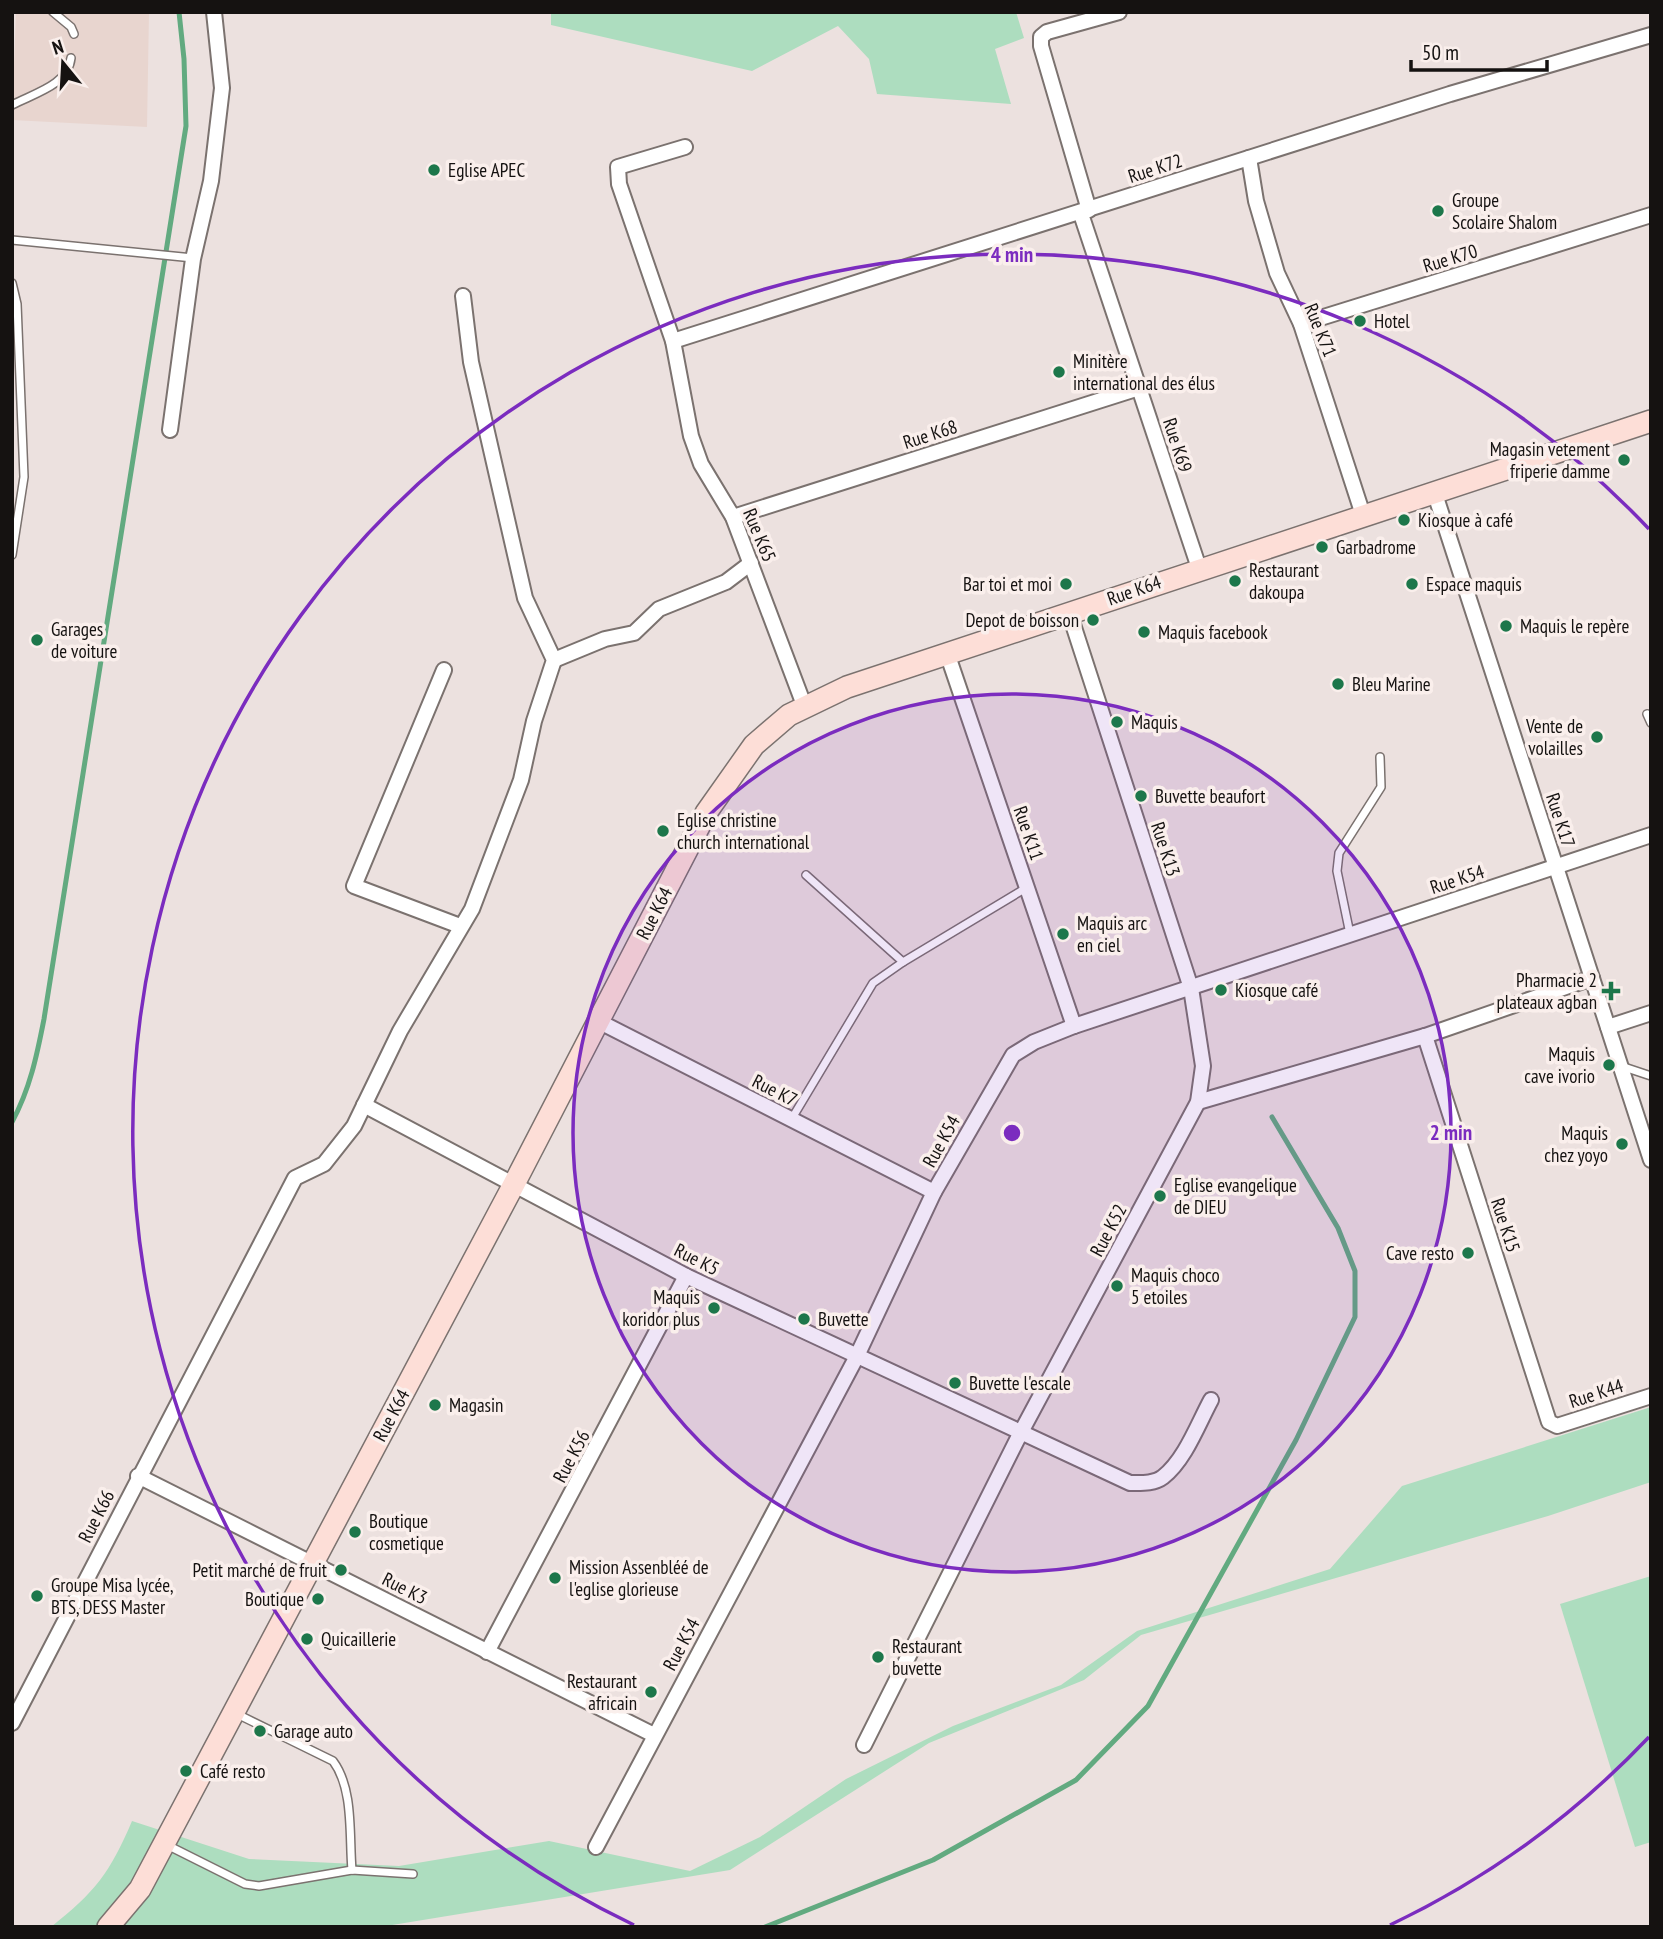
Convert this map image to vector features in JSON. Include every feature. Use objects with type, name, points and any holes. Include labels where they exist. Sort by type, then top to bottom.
[{"type":"street","points":[[170,430],[194,258],[211,181],[222,88],[214,12]]},
{"type":"street","name":"Rue K69","points":[[1119,12],[1047,32],[1041,37],[1041,46],[1085,212],[1139,388],[1199,568]]},
{"type":"street","name":"Rue K72","points":[[673,341],[1249,158],[1651,35]]},
{"type":"street","name":"Rue K65","points":[[685,147],[618,167],[625,203],[673,341],[691,436],[701,464],[733,517],[804,705]]},
{"type":"street","name":"Rue K71","points":[[1249,158],[1256,201],[1277,273],[1301,324],[1363,515]]},
{"type":"street","name":"Rue K70","points":[[1301,324],[1651,215]]},
{"type":"street","points":[[463,296],[474,374],[524,598],[554,660],[605,639],[634,633],[659,609],[726,582],[751,563]]},
{"type":"street","name":"Rue K68","points":[[733,517],[1139,388]]},
{"type":"street","name":"Rue K64","points":[[108,1927],[140,1889],[513,1186],[706,813],[729,776],[754,745],[804,705],[947,653],[1651,421]]},
{"type":"street","name":"Rue K17","points":[[1434,491],[1651,1160]]},
{"type":"street","name":"Rue K13","points":[[1069,612],[1192,988],[1203,1066],[1198,1102]]},
{"type":"street","name":"Rue K11","points":[[947,653],[1074,1026]]},
{"type":"street","name":"Rue K66","points":[[12,1723],[295,1178],[324,1164],[354,1126],[400,1031],[472,909],[521,780],[534,721],[554,660]]},
{"type":"street","points":[[444,670],[354,886],[460,926]]},
{"type":"street","name":"Rue K54","points":[[596,1847],[653,1735],[856,1358],[934,1192],[1013,1055],[1022,1047],[1074,1026],[1651,835]]},
{"type":"street","points":[[1198,1102],[1426,1035],[1592,978]]},
{"type":"street","points":[[1608,1027],[1651,1013]]},
{"type":"street","name":"Rue K7","points":[[598,1021],[934,1192]]},
{"type":"street","name":"Rue K15","points":[[1426,1035],[1552,1425]]},
{"type":"street","name":"Rue K52","points":[[864,1745],[1020,1434],[1198,1102]]},
{"type":"street","name":"Rue K5","points":[[364,1105],[686,1276],[856,1358],[1130,1483],[1148,1483],[1163,1477],[1177,1461],[1211,1400]]},
{"type":"street","name":"Rue K56","points":[[487,1652],[686,1276]]},
{"type":"street","name":"Rue K44","points":[[1552,1425],[1651,1396]]},
{"type":"street","name":"Rue K3","points":[[138,1476],[653,1735]]},
{"type":"lane","points":[[53,12],[71,27],[74,34]]},
{"type":"lane","points":[[12,105],[63,78],[69,72],[71,58]]},
{"type":"lane","points":[[12,240],[194,258]]},
{"type":"lane","points":[[12,283],[17,304],[23,477],[12,555]]},
{"type":"lane","points":[[1647,714],[1651,723]]},
{"type":"lane","points":[[1351,935],[1338,871],[1339,853],[1381,787],[1380,757]]},
{"type":"lane","points":[[806,875],[903,962]]},
{"type":"lane","points":[[791,1120],[873,984],[903,962],[1027,888]]},
{"type":"lane","points":[[1620,1066],[1651,1076]]},
{"type":"lane","points":[[235,1713],[333,1761],[340,1770],[345,1787],[352,1870]]},
{"type":"lane","points":[[165,1843],[245,1884],[259,1886],[352,1870],[414,1874]]},
{"type":"shaded area","points":[[16,12],[149,12],[147,127],[12,120]]},
{"type":"green space","points":[[551,12],[1016,12],[1024,38],[995,49],[1011,104],[877,94],[869,59],[838,26],[752,71],[551,25]]},
{"type":"green space","points":[[1651,1407],[1651,1482],[1548,1516],[1141,1635],[1084,1680],[929,1743],[730,1870],[380,1927],[51,1927],[100,1880],[116,1855],[132,1821],[249,1859],[399,1866],[549,1841],[690,1871],[760,1837],[846,1779],[953,1726],[1061,1685],[1137,1631],[1330,1569],[1402,1486]]},
{"type":"green space","points":[[1651,1576],[1651,1842],[1635,1847],[1560,1604]]},
{"type":"waterway","points":[[12,1122],[36,1059],[44,1019],[186,126],[184,59],[179,12]]},
{"type":"waterway","points":[[765,1927],[933,1860],[1076,1780],[1148,1706],[1296,1440],[1355,1317],[1355,1271],[1338,1228],[1272,1117]]},
{"type":"place","name":"Eglise APEC","points":[[434,170]]},
{"type":"place","name":"Groupe Scolaire Shalom","points":[[1438,211]]},
{"type":"place","name":"Hotel","points":[[1360,321]]},
{"type":"place","name":"Minitère international des élus","points":[[1059,372]]},
{"type":"place","name":"Magasin vetement friperie damme","points":[[1624,460]]},
{"type":"place","name":"Kiosque à café","points":[[1404,520]]},
{"type":"place","name":"Garbadrome","points":[[1322,547]]},
{"type":"place","name":"Restaurant dakoupa","points":[[1235,581]]},
{"type":"place","name":"Bar toi et moi","points":[[1066,584]]},
{"type":"place","name":"Espace maquis","points":[[1412,584]]},
{"type":"place","name":"Depot de boisson","points":[[1093,620]]},
{"type":"place","name":"Maquis le repère","points":[[1506,626]]},
{"type":"place","name":"Maquis facebook","points":[[1144,632]]},
{"type":"place","name":"Garages de voiture","points":[[37,640]]},
{"type":"place","name":"Bleu Marine","points":[[1338,684]]},
{"type":"place","name":"Maquis","points":[[1117,722]]},
{"type":"place","name":"Vente de volailles","points":[[1597,737]]},
{"type":"place","name":"Buvette beaufort","points":[[1141,796]]},
{"type":"place","name":"Eglise christine church international","points":[[663,831]]},
{"type":"place","name":"Maquis arc en ciel","points":[[1063,934]]},
{"type":"place","name":"Kiosque café","points":[[1221,990]]},
{"type":"place","name":"Pharmacie 2 plateaux agban","points":[[1611,991]]},
{"type":"place","name":"Maquis cave ivorio","points":[[1609,1065]]},
{"type":"place","name":"Maquis chez yoyo","points":[[1622,1144]]},
{"type":"place","name":"Eglise evangelique de DIEU","points":[[1160,1196]]},
{"type":"place","name":"Cave resto","points":[[1468,1253]]},
{"type":"place","name":"Maquis choco 5 etoiles","points":[[1117,1286]]},
{"type":"place","name":"Maquis koridor plus","points":[[714,1308]]},
{"type":"place","name":"Buvette","points":[[804,1319]]},
{"type":"place","name":"Buvette l'escale","points":[[955,1383]]},
{"type":"place","name":"Magasin","points":[[435,1405]]},
{"type":"place","name":"Boutique cosmetique","points":[[355,1532]]},
{"type":"place","name":"Petit marché de fruit","points":[[341,1570]]},
{"type":"place","name":"Mission Assenbléé de l'eglise glorieuse","points":[[555,1578]]},
{"type":"place","name":"Groupe Misa lycée, BTS, DESS Master","points":[[37,1596]]},
{"type":"place","name":"Boutique","points":[[318,1599]]},
{"type":"place","name":"Quicaillerie","points":[[307,1639]]},
{"type":"place","name":"Restaurant buvette","points":[[878,1657]]},
{"type":"place","name":"Restaurant africain","points":[[651,1692]]},
{"type":"place","name":"Garage auto","points":[[260,1731]]},
{"type":"place","name":"Café resto","points":[[186,1771]]}]
